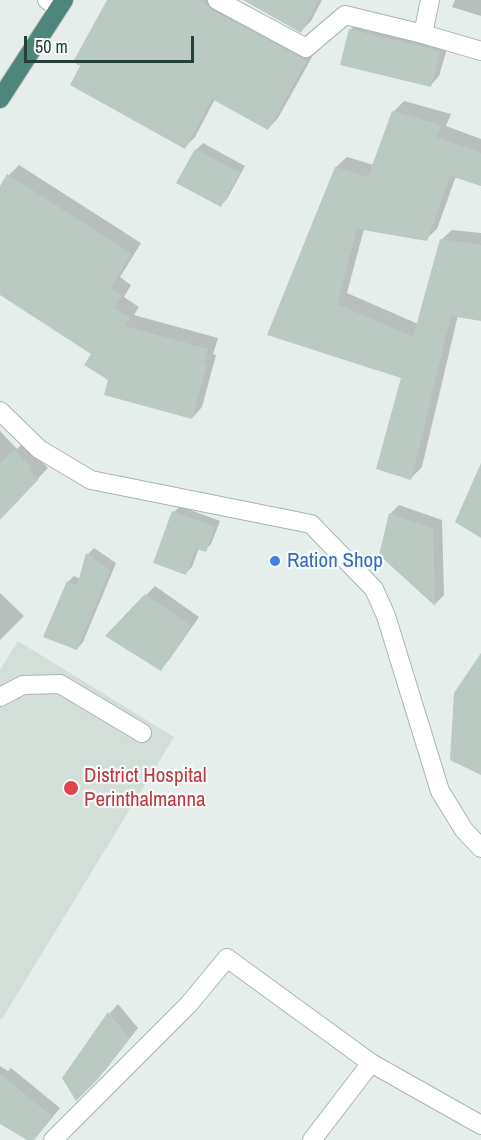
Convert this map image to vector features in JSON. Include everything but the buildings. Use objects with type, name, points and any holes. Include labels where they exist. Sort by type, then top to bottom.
[{"type":"highway","points":[[0,99],[56,2]]},
{"type":"street","points":[[218,0],[306,48],[345,15],[481,51]]},
{"type":"street","points":[[423,34],[430,0]]},
{"type":"street","points":[[0,411],[39,449],[91,480],[311,524],[374,590],[386,616],[440,791],[464,830],[481,848]]},
{"type":"street","points":[[0,697],[23,685],[60,684],[142,733]]},
{"type":"street","points":[[53,1140],[189,1004],[227,958],[371,1063],[481,1125]]},
{"type":"street","points":[[312,1140],[371,1063]]},
{"type":"shaded area","name":"District Hospital Perinthalmanna","points":[[18,641],[174,737],[2,1019],[0,1018],[0,670]]},
{"type":"place","name":"Ration Shop","points":[[275,561]]},
{"type":"place","name":"District Hospital Perinthalmanna","points":[[71,788]]}]
